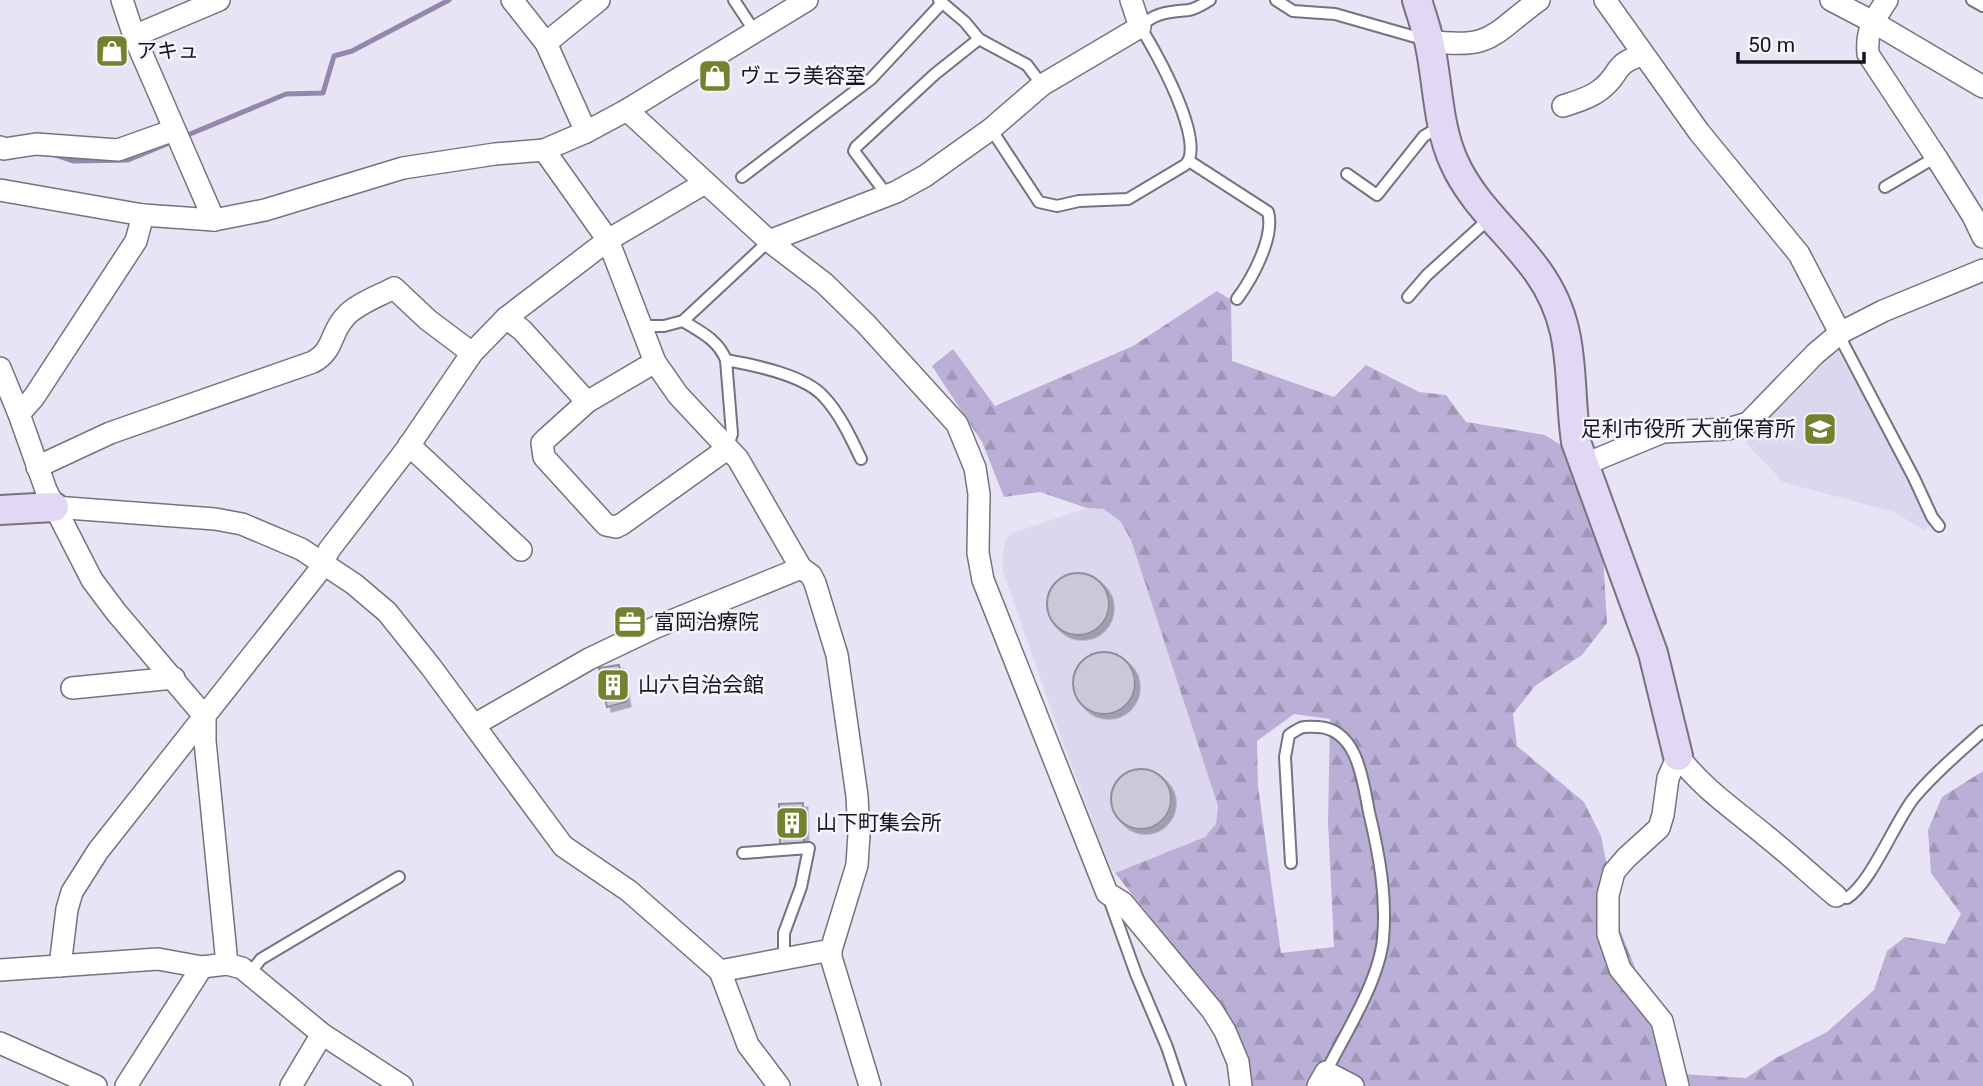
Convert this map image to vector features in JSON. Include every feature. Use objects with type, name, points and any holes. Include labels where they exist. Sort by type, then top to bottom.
[{"type":"street","points":[[122,0],[134,36],[214,220]]},
{"type":"street","points":[[134,36],[219,0]]},
{"type":"street","points":[[512,0],[546,43],[586,132]]},
{"type":"street","points":[[546,43],[600,0]]},
{"type":"street","points":[[0,190],[143,215],[214,220],[265,210],[403,168],[495,154],[544,150],[627,110],[807,0]]},
{"type":"street","points":[[769,241],[887,195],[925,176],[991,129],[1042,85],[1140,27],[1131,0]]},
{"type":"street","points":[[1417,0],[1429,41],[1443,125],[1453,161],[1491,217],[1538,272],[1563,323],[1571,359],[1572,414],[1576,442],[1654,653],[1678,756],[1703,786],[1836,896]]},
{"type":"street","points":[[1429,41],[1475,43],[1503,30],[1539,0]]},
{"type":"street","points":[[1605,0],[1699,132],[1799,254],[1840,333]]},
{"type":"street","points":[[1831,0],[1983,87]]},
{"type":"street","points":[[1887,0],[1867,37],[1868,54],[1936,157],[1983,237]]},
{"type":"street","points":[[1563,106],[1595,94],[1609,82],[1622,63],[1643,55]]},
{"type":"street","points":[[627,110],[769,241],[824,283],[866,324],[957,424],[975,468],[979,494],[978,554],[983,580],[1107,893],[1123,903],[1212,1010],[1225,1031],[1238,1062],[1241,1086]]},
{"type":"street","points":[[0,147],[4,149],[36,144],[118,150],[174,130]]},
{"type":"street","points":[[544,150],[608,240],[655,362],[678,395],[738,458],[801,568],[813,579],[837,655],[857,796],[859,834],[857,865],[831,950],[832,964],[870,1086]]},
{"type":"street","points":[[60,966],[65,920],[72,892],[98,851],[319,570],[329,550],[409,445],[472,353],[506,318],[608,240],[705,183]]},
{"type":"street","points":[[19,414],[34,397],[136,241],[143,215]]},
{"type":"street","points":[[1583,465],[1663,432],[1728,429],[1748,423],[1815,354],[1840,333],[1883,311],[1983,270]]},
{"type":"street","points":[[37,467],[110,433],[325,356],[337,326],[347,313],[394,288],[428,320],[472,353]]},
{"type":"street","points":[[506,318],[522,330],[587,402]]},
{"type":"street","points":[[655,362],[587,402],[542,443],[542,450],[553,467],[606,525],[611,527],[622,524],[727,449]]},
{"type":"street","points":[[0,368],[54,507],[92,580],[205,717],[205,741],[227,964]]},
{"type":"street","points":[[409,445],[521,550]]},
{"type":"street","points":[[0,510],[54,507],[215,519],[242,524],[301,549],[354,584],[387,612],[563,846],[629,891],[720,971],[748,1045],[779,1086]]},
{"type":"street","points":[[474,725],[589,659],[654,628],[801,568]]},
{"type":"street","points":[[72,688],[174,678]]},
{"type":"street","points":[[1678,756],[1668,778],[1659,828],[1614,872],[1608,895],[1608,934],[1620,969],[1662,1021],[1678,1086]]},
{"type":"street","points":[[720,971],[831,950]]},
{"type":"street","points":[[0,970],[158,959],[202,967],[227,964],[250,973],[322,1034],[402,1086]]},
{"type":"street","points":[[125,1086],[202,967]]},
{"type":"street","points":[[291,1086],[322,1034]]},
{"type":"street","points":[[0,1043],[96,1086]]},
{"type":"street","points":[[1322,1079],[1353,1086]]},
{"type":"lane","points":[[734,0],[755,32]]},
{"type":"lane","points":[[991,129],[1039,202],[1057,206],[1079,201],[1128,199],[1189,162],[1192,147],[1183,113],[1140,27],[1147,20],[1170,10],[1189,10],[1210,0]]},
{"type":"lane","points":[[1276,0],[1293,11],[1335,14],[1429,41]]},
{"type":"lane","points":[[1972,0],[1983,6]]},
{"type":"lane","points":[[742,177],[871,79],[940,1],[965,22],[979,39],[1027,65],[1042,85]]},
{"type":"lane","points":[[887,195],[854,151],[856,147],[979,39]]},
{"type":"lane","points":[[1347,173],[1377,195],[1424,136],[1443,125]]},
{"type":"lane","points":[[1885,187],[1936,157]]},
{"type":"lane","points":[[1189,162],[1268,212],[1271,222],[1253,278],[1237,299]]},
{"type":"lane","points":[[1408,298],[1427,275],[1491,217]]},
{"type":"lane","points":[[643,326],[664,326],[683,321],[769,241]]},
{"type":"lane","points":[[683,321],[713,340],[726,360],[732,434],[727,449]]},
{"type":"lane","points":[[1840,333],[1931,517],[1939,526]]},
{"type":"lane","points":[[726,360],[768,369],[819,392],[831,405],[861,459]]},
{"type":"lane","points":[[1291,863],[1285,757],[1289,735],[1302,726],[1329,727],[1350,747],[1359,764],[1381,865],[1383,941],[1375,975],[1322,1079]]},
{"type":"lane","points":[[1836,896],[1847,898],[1859,887],[1914,799],[1928,782],[1983,732]]},
{"type":"lane","points":[[743,853],[808,848],[801,887],[784,933],[784,958]]},
{"type":"lane","points":[[250,973],[261,959],[399,877]]},
{"type":"lane","points":[[1107,893],[1180,1086]]},
{"type":"shaded area","name":"足利市役所 大前保育所","points":[[1837,350],[1917,490],[1931,524],[1924,530],[1894,512],[1783,482],[1745,442]]},
{"type":"shaded area","points":[[1087,508],[1104,509],[1121,522],[1131,540],[1218,806],[1216,824],[1205,837],[1115,873],[1110,867],[1063,743],[1003,571],[1003,552],[1006,540],[1012,533]]},
{"type":"green space","points":[[1217,291],[1231,300],[1232,361],[1334,397],[1366,365],[1419,392],[1446,395],[1466,422],[1545,435],[1564,447],[1603,557],[1607,623],[1582,655],[1535,686],[1513,714],[1517,746],[1584,802],[1601,836],[1620,930],[1634,965],[1652,1030],[1682,1074],[1746,1078],[1776,1058],[1827,1032],[1874,990],[1887,951],[1905,937],[1945,944],[1961,914],[1931,873],[1928,830],[1942,797],[1983,771],[1983,1086],[1249,1086],[1188,964],[1115,873],[1205,837],[1216,824],[1218,806],[1131,540],[1121,522],[1104,509],[1087,508],[1040,492],[1004,497],[982,442],[932,366],[953,349],[995,406],[1133,346]],"holes":[[[1294,714],[1330,719],[1328,822],[1334,947],[1281,953],[1258,786],[1257,741]]]},
{"type":"building","points":[[1072,573],[1084,573],[1100,582],[1107,592],[1107,616],[1100,626],[1084,635],[1072,635],[1061,630],[1052,621],[1047,610],[1047,598],[1052,587],[1061,578]]},
{"type":"building","points":[[1098,652],[1110,652],[1126,661],[1133,671],[1133,695],[1126,705],[1110,714],[1098,714],[1087,709],[1078,700],[1073,689],[1073,677],[1078,666],[1087,657]]},
{"type":"building","name":"山六自治会館","points":[[619,665],[626,702],[607,707],[599,668]]},
{"type":"building","points":[[1135,769],[1147,769],[1166,782],[1171,799],[1169,811],[1158,824],[1147,829],[1135,829],[1116,816],[1111,805],[1111,793],[1124,774]]},
{"type":"building","name":"山下町集会所","points":[[803,803],[804,843],[780,844],[779,804]]},
{"type":"waterway","points":[[183,137],[286,94],[323,93],[334,56],[352,51],[449,0]]},
{"type":"waterway","points":[[52,154],[73,161],[128,160],[174,141]]},
{"type":"place","name":"アキュ","points":[[112,51]]},
{"type":"place","name":"ヴェラ美容室","points":[[715,76]]},
{"type":"place","name":"足利市役所 大前保育所","points":[[1820,429]]},
{"type":"place","name":"富岡治療院","points":[[630,622]]},
{"type":"place","name":"山六自治会館","points":[[613,685]]},
{"type":"place","name":"山下町集会所","points":[[792,823]]}]
